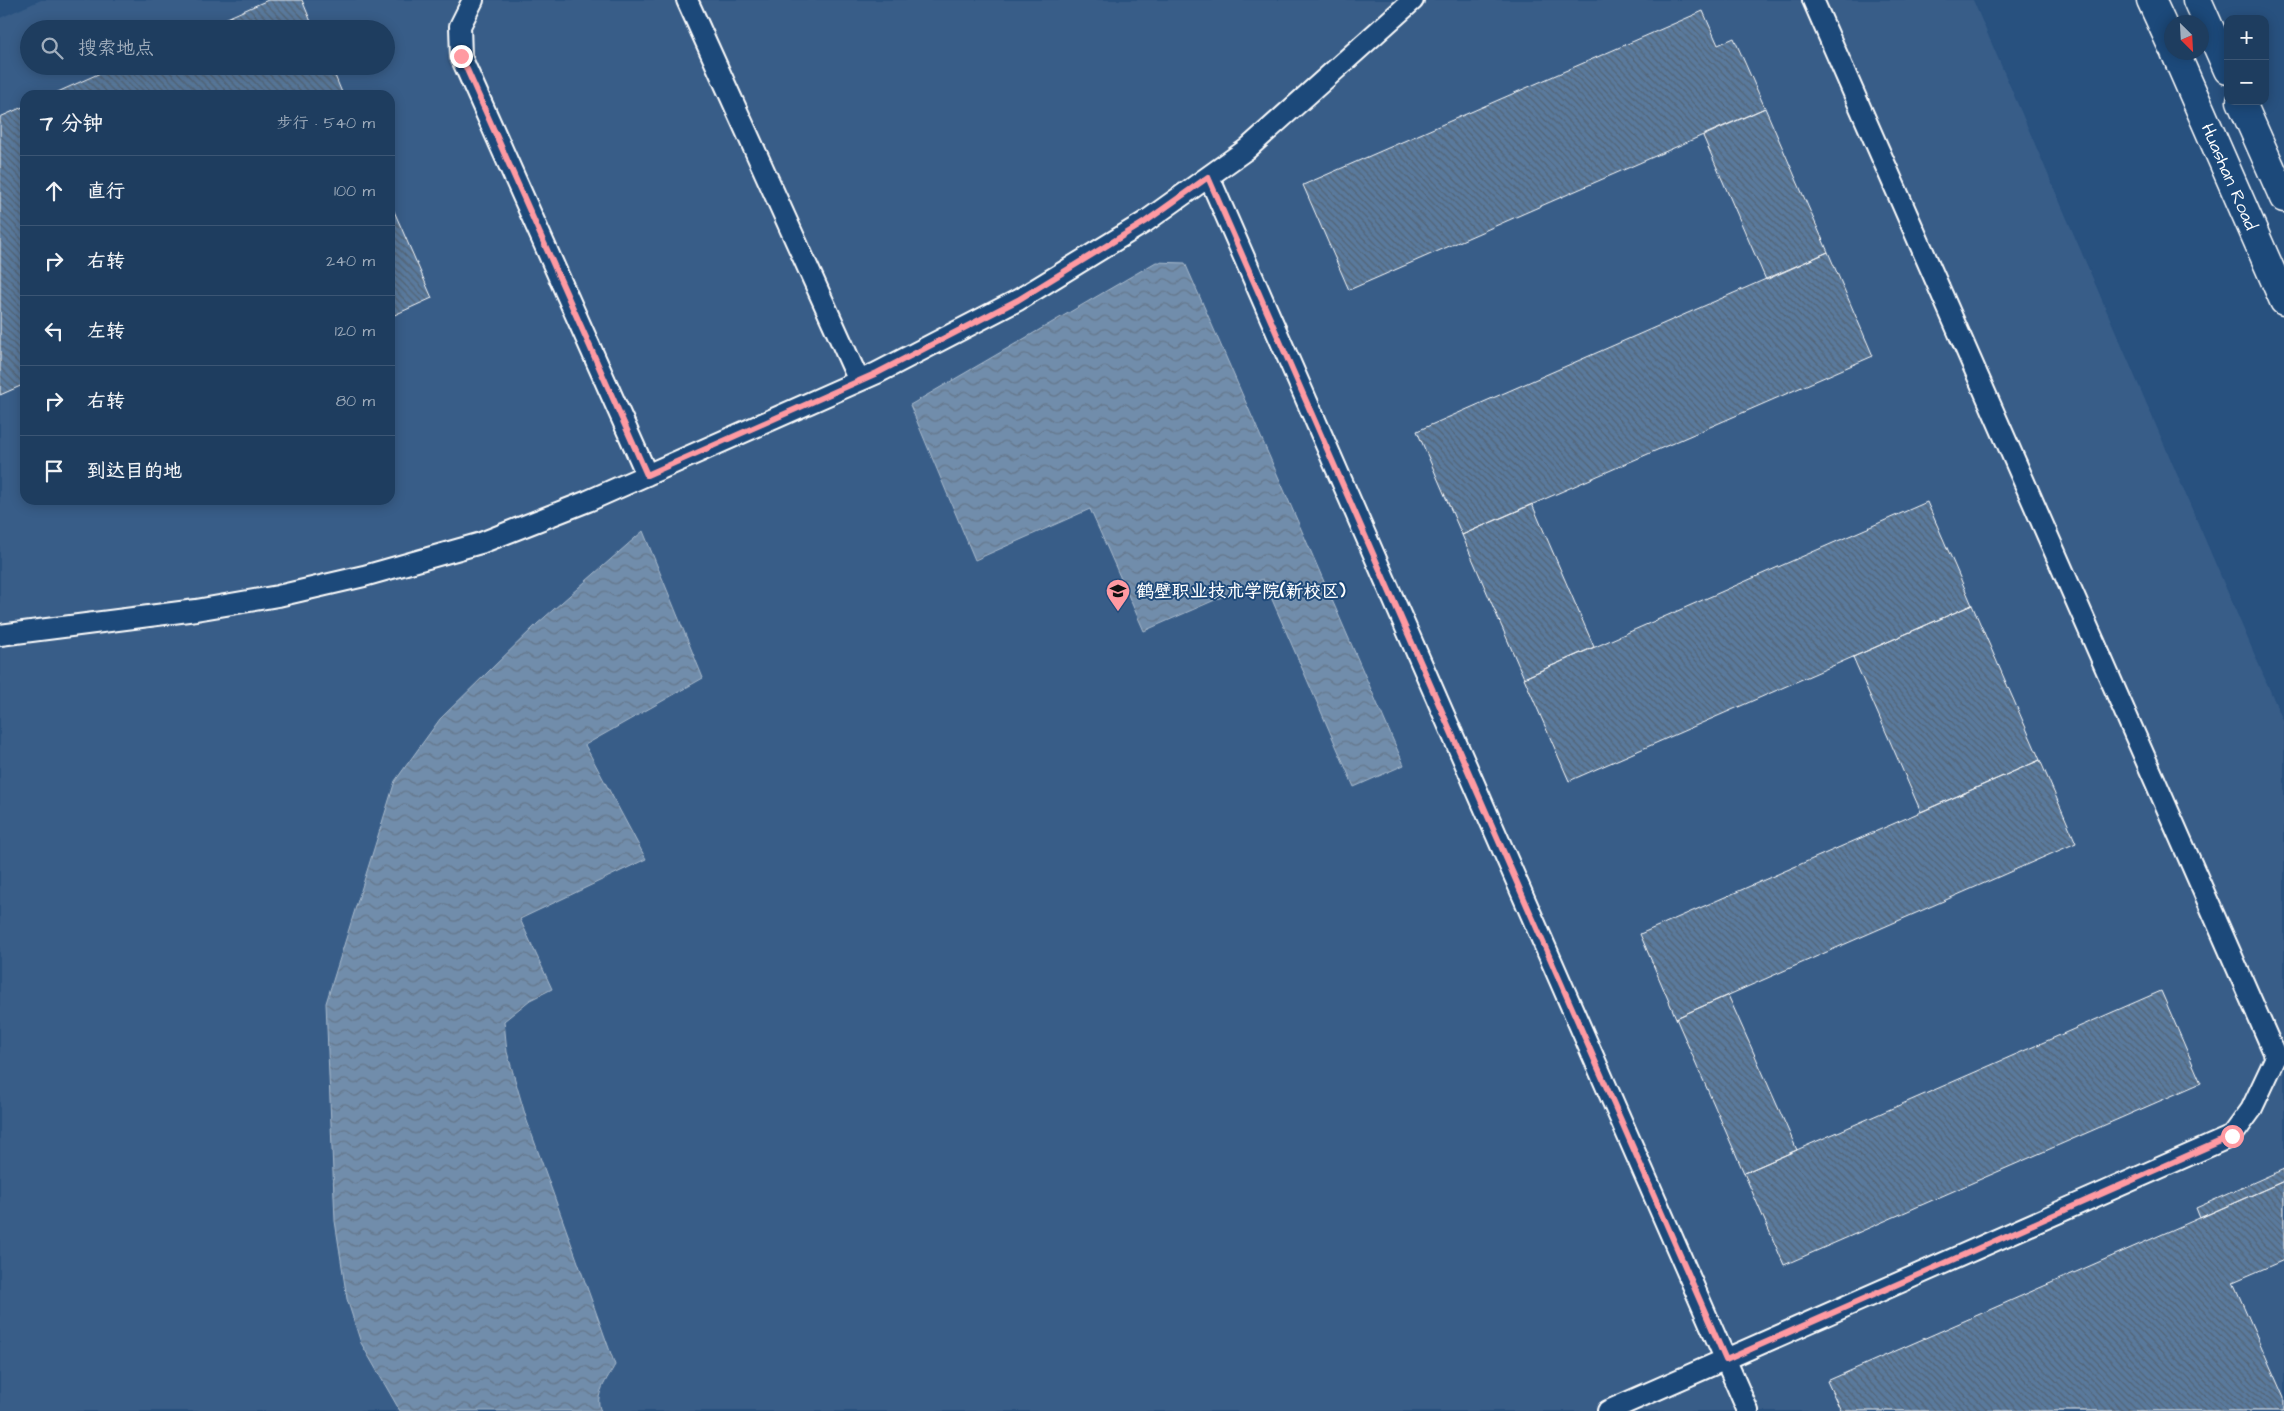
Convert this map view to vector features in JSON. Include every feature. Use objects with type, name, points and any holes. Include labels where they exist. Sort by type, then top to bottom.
[{"type":"street","points":[[2151,0],[2164,28]]},
{"type":"street","points":[[2197,0],[2224,61]]},
{"type":"street","name":"Huashan Road","points":[[2178,60],[2284,302]]},
{"type":"street","points":[[2244,105],[2284,198]]},
{"type":"lane","points":[[474,0],[460,26],[461,56],[647,475]]},
{"type":"lane","points":[[687,0],[859,381]]},
{"type":"lane","points":[[0,634],[196,610],[278,596],[364,576],[481,543],[647,475],[859,381],[1018,300],[1145,222],[1247,149],[1413,0]]},
{"type":"lane","points":[[1608,1411],[2232,1136],[2251,1110],[2276,1057],[1813,0]]},
{"type":"lane","points":[[1208,177],[1748,1411]]},
{"type":"shaded area","name":"鹤壁职业技术学院(新校区)","points":[[41,0],[1973,0],[2284,723],[2284,1411],[0,1411],[0,18]]},
{"type":"water","points":[[1156,262],[1185,263],[1404,765],[1354,787],[1263,579],[1144,631],[1090,509],[975,560],[910,405]]},
{"type":"water","points":[[643,531],[703,678],[585,745],[646,859],[520,919],[552,989],[530,1000],[504,1021],[507,1052],[527,1121],[615,1365],[600,1393],[599,1405],[601,1411],[400,1411],[361,1343],[347,1299],[335,1221],[326,1003],[395,781],[440,719],[537,624]]},
{"type":"building","points":[[268,0],[302,0],[310,20],[222,20]]},
{"type":"building","points":[[1703,11],[1718,45],[1734,38],[1765,108],[1349,290],[1303,185]]},
{"type":"building","points":[[96,75],[335,75],[341,90],[62,90]]},
{"type":"building","points":[[20,108],[20,386],[0,395],[0,117]]},
{"type":"building","points":[[1765,108],[1828,252],[1766,280],[1703,136]]},
{"type":"building","points":[[395,213],[432,298],[395,315]]},
{"type":"building","points":[[1828,252],[1873,356],[1462,535],[1417,431]]},
{"type":"building","points":[[1927,502],[1972,605],[1569,781],[1524,678]]},
{"type":"building","points":[[1532,504],[1594,647],[1524,678],[1462,535]]},
{"type":"building","points":[[1972,605],[2040,760],[1921,812],[1853,657]]},
{"type":"building","points":[[2040,760],[2076,843],[1676,1018],[1640,934]]},
{"type":"building","points":[[2161,991],[2201,1083],[1784,1265],[1744,1173]]},
{"type":"building","points":[[1728,995],[1797,1150],[1744,1173],[1676,1018]]},
{"type":"building","points":[[2284,1169],[2284,1181],[2200,1218],[2196,1208]]},
{"type":"building","points":[[2284,1181],[2284,1260],[2233,1282],[2284,1398],[2284,1411],[1841,1411],[1827,1381]]},
{"type":"place","name":"鹤壁职业技术学院(新校区)","points":[[1118,612]]},
{"type":"route","points":[[461,56],[647,475],[877,373],[1018,300],[1145,222],[1208,177],[1726,1360],[2232,1136]]}]
